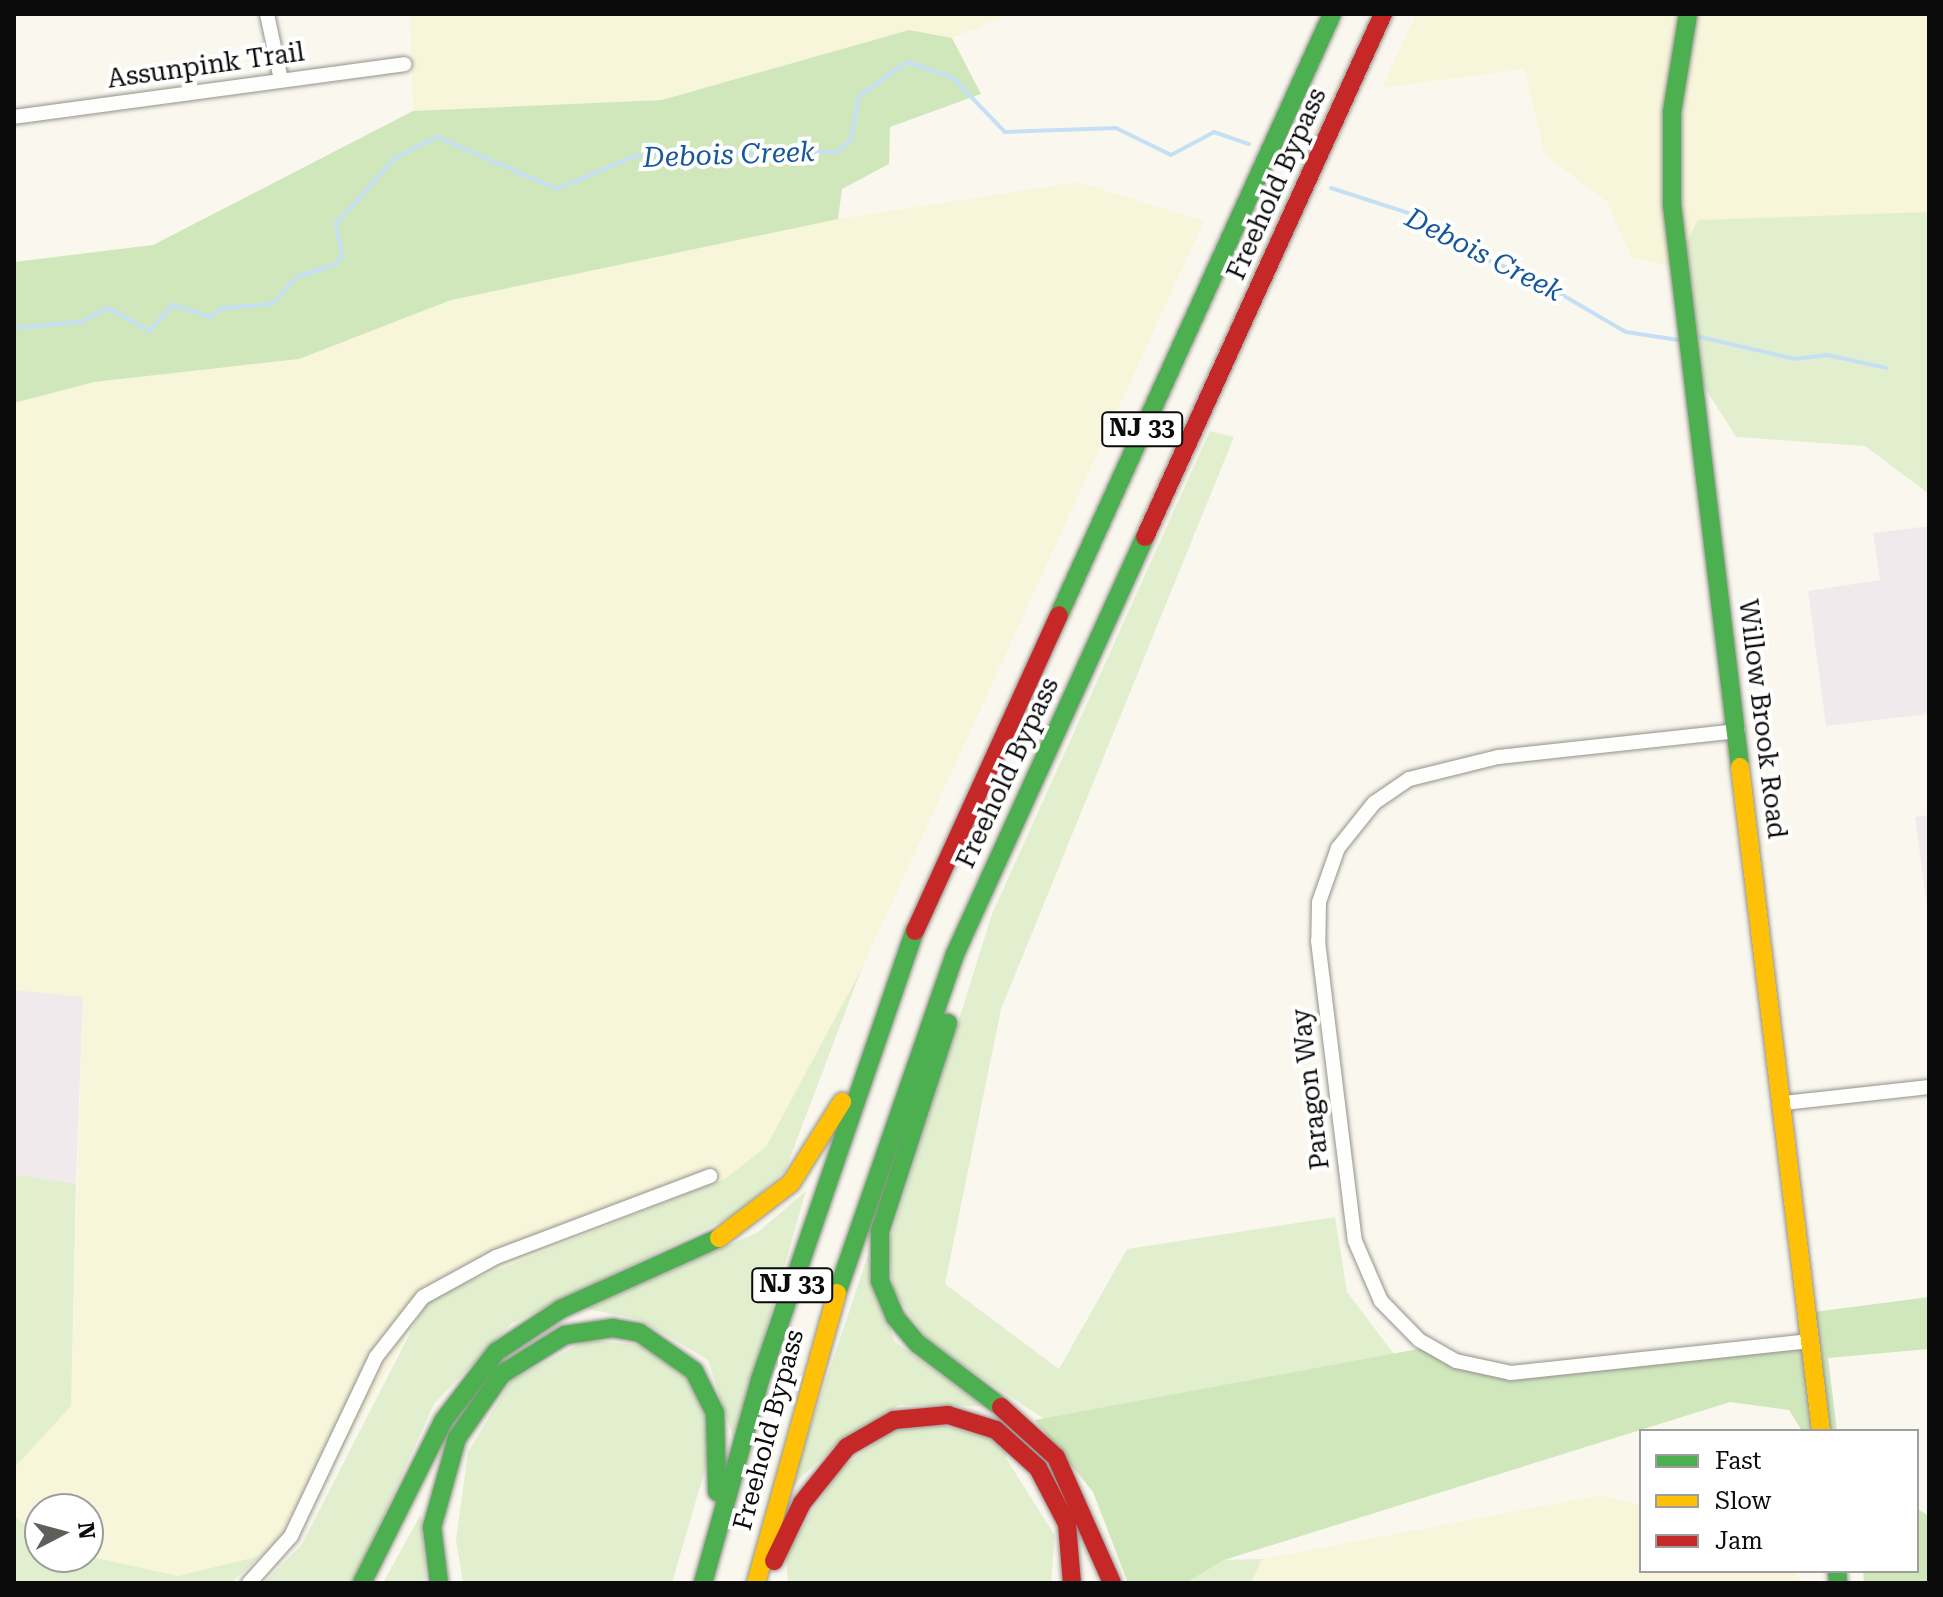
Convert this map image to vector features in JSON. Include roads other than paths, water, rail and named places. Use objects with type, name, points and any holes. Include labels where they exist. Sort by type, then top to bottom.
[{"type":"main road","name":"Freehold Bypass","points":[[703,1583],[715,1529],[875,1043],[947,854],[1332,14]]},
{"type":"main road","name":"Freehold Bypass","points":[[756,1583],[811,1368],[906,1088],[1015,818],[1383,14]]},
{"type":"main road","name":"Willow Brook Road","points":[[1688,14],[1672,112],[1672,205],[1784,1103],[1821,1429]]},
{"type":"main road","points":[[1015,818],[885,1214],[878,1264],[904,1329],[1056,1457],[1112,1583]]},
{"type":"main road","points":[[362,1583],[443,1421],[496,1352],[561,1309],[716,1243],[762,1213],[791,1183],[875,1043]]},
{"type":"main road","points":[[439,1583],[437,1494],[467,1418],[517,1361],[580,1331],[640,1333],[694,1371],[715,1413],[715,1529]]},
{"type":"main road","points":[[765,1583],[802,1503],[836,1458],[880,1426],[930,1414],[996,1430],[1038,1468],[1067,1524],[1072,1583]]},
{"type":"street","points":[[267,14],[281,80]]},
{"type":"street","name":"Assunpink Trail","points":[[14,117],[404,64]]},
{"type":"street","name":"Paragon Way","points":[[1738,731],[1498,757],[1409,779],[1362,815],[1328,869],[1317,928],[1321,970],[1355,1241],[1381,1301],[1419,1340],[1456,1361],[1511,1373],[1810,1341]]},
{"type":"street","points":[[1784,1103],[1929,1087]]},
{"type":"street","points":[[249,1583],[291,1536],[376,1357],[423,1297],[473,1266],[710,1176]]},
{"type":"waterway","name":"Debois Creek","points":[[14,328],[81,322],[108,308],[150,331],[173,305],[211,317],[222,308],[272,304],[297,277],[336,264],[342,255],[336,224],[395,158],[437,137],[557,189],[635,156],[838,152],[851,139],[859,96],[907,62],[953,78],[1005,132],[1116,128],[1171,155],[1214,132],[1249,144]]},
{"type":"waterway","name":"Debois Creek","points":[[1331,188],[1424,218],[1476,256],[1530,276],[1626,332],[1678,340]]},
{"type":"waterway","name":"Debois Creek","points":[[1700,337],[1795,359],[1827,355],[1887,368]]}]
